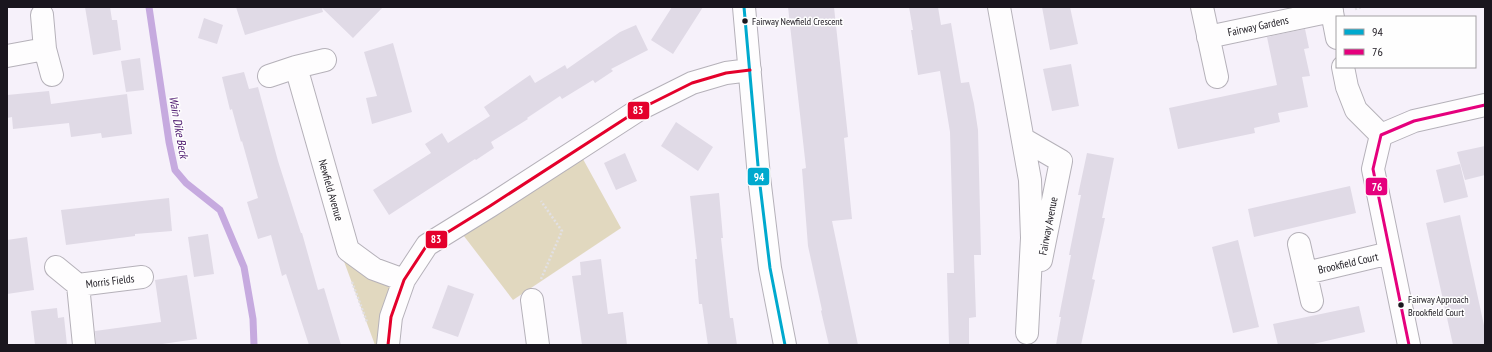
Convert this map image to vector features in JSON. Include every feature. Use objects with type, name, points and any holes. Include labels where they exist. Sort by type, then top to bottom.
[{"type":"street","points":[[744,7],[759,177],[770,268],[785,345]]},
{"type":"street","name":"Fairway Avenue","points":[[999,7],[1030,180],[1032,231],[1026,339]]},
{"type":"street","points":[[1202,7],[1218,77]]},
{"type":"street","points":[[1331,9],[1336,33]]},
{"type":"street","name":"Fairway Gardens","points":[[1208,37],[1331,9]]},
{"type":"street","points":[[42,15],[45,49],[52,75]]},
{"type":"street","points":[[7,56],[45,49]]},
{"type":"street","points":[[269,76],[296,67],[325,60]]},
{"type":"street","name":"Newfield Avenue","points":[[296,67],[348,250]]},
{"type":"street","points":[[1343,68],[1347,87],[1356,110],[1381,135]]},
{"type":"street","points":[[388,345],[391,317],[404,280],[427,244],[528,182],[640,109],[692,83],[726,73],[750,70]]},
{"type":"street","points":[[1381,135],[1414,121],[1485,105]]},
{"type":"street","points":[[1381,135],[1373,169],[1409,345]]},
{"type":"street","name":"Fairway Avenue","points":[[1023,139],[1061,161],[1026,339]]},
{"type":"street","name":"Brookfield Court","points":[[1299,244],[1312,300]]},
{"type":"street","points":[[348,250],[374,269],[404,280]]},
{"type":"street","name":"Brookfield Court","points":[[1306,273],[1390,253]]},
{"type":"street","name":"Morris Fields","points":[[56,267],[78,285],[84,345]]},
{"type":"street","name":"Morris Fields","points":[[78,285],[142,277]]},
{"type":"street","points":[[532,300],[538,345]]},
{"type":"path","points":[[528,182],[562,231],[532,300]]},
{"type":"path","points":[[348,250],[342,256],[367,323]]},
{"type":"shaded area","points":[[578,150],[621,228],[513,300],[457,227]]},
{"type":"shaded area","points":[[342,256],[404,280],[388,345],[375,345]]},
{"type":"building","points":[[85,7],[110,7],[112,20],[117,20],[121,50],[93,55]]},
{"type":"building","points":[[236,7],[383,7],[353,38],[322,8],[323,12],[245,35]]},
{"type":"building","points":[[672,7],[703,7],[673,54],[651,40]]},
{"type":"building","points":[[788,7],[834,7],[848,137],[844,138],[852,219],[832,221],[858,345],[829,345],[821,311],[808,246],[802,169],[806,168]]},
{"type":"building","points":[[909,7],[938,7],[941,25],[951,23],[961,83],[969,82],[974,104],[978,130],[981,255],[974,255],[976,317],[969,318],[969,345],[949,345],[947,273],[954,273],[950,132],[940,71],[918,75]]},
{"type":"building","points":[[1042,7],[1070,7],[1078,44],[1050,50]]},
{"type":"building","points":[[204,18],[223,25],[217,44],[198,38]]},
{"type":"building","points":[[636,25],[648,50],[611,69],[613,71],[595,83],[593,80],[562,99],[560,96],[527,118],[528,119],[491,142],[494,148],[389,215],[373,190],[431,153],[425,144],[442,133],[448,143],[490,116],[484,107],[530,75],[535,83],[565,65],[567,69],[620,32]]},
{"type":"building","points":[[1305,29],[1309,48],[1304,49],[1310,76],[1302,77],[1308,107],[1278,113],[1280,122],[1254,128],[1255,133],[1178,149],[1169,108],[1277,85],[1267,37]]},
{"type":"building","points":[[393,43],[412,112],[372,124],[366,98],[377,96],[364,52]]},
{"type":"building","points":[[140,58],[144,90],[126,92],[121,61]]},
{"type":"building","points":[[1071,64],[1079,106],[1052,111],[1043,69]]},
{"type":"building","points":[[244,72],[249,89],[258,87],[278,161],[302,233],[318,290],[324,288],[341,345],[309,345],[286,274],[282,276],[271,235],[258,239],[247,202],[258,198],[232,109],[230,110],[222,77]]},
{"type":"building","points":[[49,91],[51,104],[127,94],[132,134],[102,138],[101,133],[71,137],[69,123],[13,129],[12,117],[7,118],[7,95]]},
{"type":"building","points":[[676,122],[713,147],[698,171],[661,146]]},
{"type":"building","points":[[1485,146],[1485,175],[1465,180],[1457,152]]},
{"type":"building","points":[[625,153],[637,181],[616,190],[604,163]]},
{"type":"building","points":[[1087,153],[1114,158],[1102,218],[1105,218],[1092,279],[1095,280],[1081,345],[1056,345],[1061,317],[1059,317],[1071,255],[1069,255],[1081,195],[1078,195]]},
{"type":"building","points":[[1460,164],[1468,197],[1444,203],[1436,170]]},
{"type":"building","points":[[1350,186],[1356,213],[1254,237],[1248,209]]},
{"type":"building","points":[[719,193],[723,238],[721,238],[730,318],[733,318],[737,345],[708,345],[702,304],[699,304],[695,259],[697,259],[690,196]]},
{"type":"building","points":[[169,198],[172,231],[135,234],[135,236],[66,245],[61,210]]},
{"type":"building","points":[[1460,215],[1485,330],[1485,345],[1453,345],[1426,223]]},
{"type":"building","points":[[208,234],[214,274],[194,277],[188,237]]},
{"type":"building","points":[[27,237],[34,290],[7,294],[7,240]]},
{"type":"building","points":[[1238,240],[1259,327],[1233,333],[1212,247]]},
{"type":"building","points":[[601,259],[608,314],[623,312],[627,345],[582,345],[572,276],[581,275],[580,262]]},
{"type":"building","points":[[187,275],[197,339],[155,345],[96,345],[95,331],[161,322],[155,280]]},
{"type":"building","points":[[448,285],[474,294],[458,337],[432,328]]},
{"type":"building","points":[[1359,306],[1365,332],[1309,345],[1278,345],[1273,324]]},
{"type":"building","points":[[57,308],[58,318],[64,317],[67,345],[35,345],[31,311]]},
{"type":"waterway","name":"Wain Dike Beck","points":[[149,7],[169,142],[175,170],[186,183],[220,210],[244,267],[253,319],[254,345]]},
{"type":"transit line","name":"94","points":[[744,7],[759,177],[770,268],[785,345]]},
{"type":"transit line","name":"83","points":[[388,345],[391,317],[404,280],[427,245],[640,109],[692,83],[726,73],[750,70]]},
{"type":"transit line","name":"76","points":[[1409,345],[1373,169],[1381,135],[1414,121],[1485,105]]},
{"type":"place","name":"Fairway Newfield Crescent","points":[[745,21]]},
{"type":"place","name":"Fairway Approach Brookfield Court","points":[[1401,305]]}]
